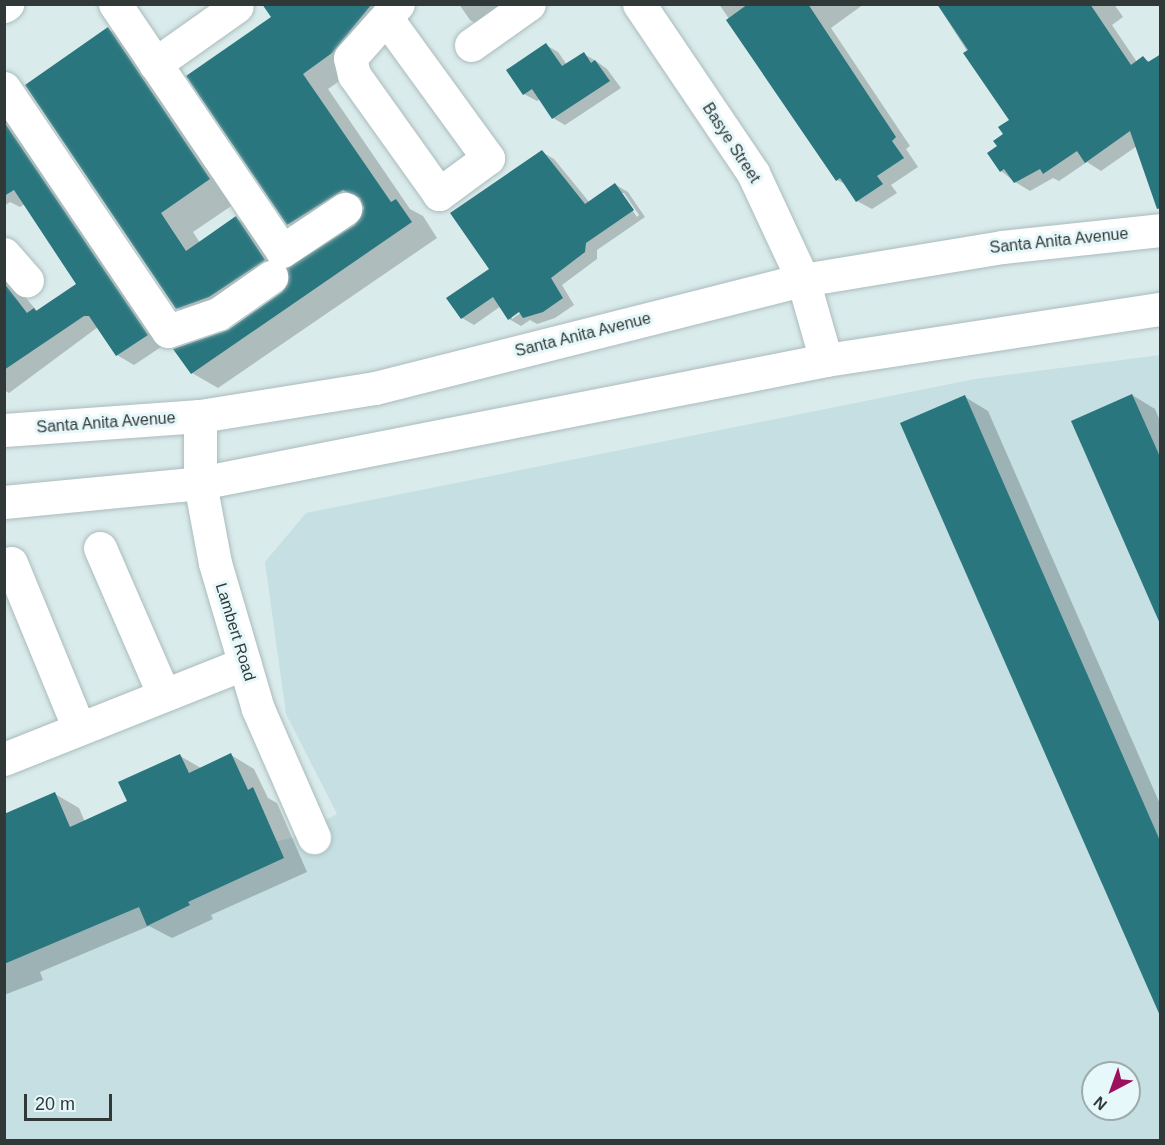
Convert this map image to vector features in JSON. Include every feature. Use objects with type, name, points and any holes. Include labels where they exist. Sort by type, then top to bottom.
[{"type":"main road","points":[[115,4],[282,251],[345,209]]},
{"type":"main road","points":[[471,45],[529,4]]},
{"type":"main road","name":"Basye Street","points":[[639,4],[753,173],[803,280],[826,360]]},
{"type":"main road","points":[[155,64],[237,6]]},
{"type":"main road","points":[[393,12],[488,158],[439,194],[354,75],[350,58],[393,12]]},
{"type":"main road","points":[[4,88],[168,331],[218,314],[271,277]]},
{"type":"main road","name":"Santa Anita Avenue","points":[[4,430],[200,416],[375,388],[803,280],[1002,247],[1161,230]]},
{"type":"main road","points":[[4,254],[27,280]]},
{"type":"main road","points":[[4,502],[200,483],[826,360],[1161,309]]},
{"type":"main road","name":"Lambert Road","points":[[200,416],[200,483],[215,563],[258,709],[314,837]]},
{"type":"main road","points":[[100,548],[164,695]]},
{"type":"main road","points":[[11,563],[79,729]]},
{"type":"main road","points":[[4,759],[245,663]]},
{"type":"shaded area","points":[[1160,355],[1160,1140],[5,1140],[4,905],[292,838],[337,814],[286,714],[265,562],[306,513],[975,379]]},
{"type":"building","points":[[262,4],[372,4],[332,53],[303,74],[391,202],[396,199],[412,222],[191,374],[173,349],[228,330],[282,292],[288,284],[287,268],[355,225],[364,208],[360,198],[343,190],[287,225],[186,76],[271,17]]},
{"type":"building","points":[[748,4],[808,4],[896,137],[892,141],[904,158],[877,176],[883,184],[856,202],[840,178],[836,181],[726,20]]},
{"type":"building","points":[[937,4],[1090,4],[1131,65],[1143,56],[1148,62],[1161,54],[1161,208],[1157,209],[1130,131],[1085,163],[1077,151],[1043,174],[1040,169],[1014,183],[1004,169],[1000,172],[987,153],[997,146],[993,141],[1003,134],[998,127],[1009,120],[963,53],[968,50]]},
{"type":"building","points":[[108,27],[210,179],[161,213],[186,251],[236,216],[265,260],[209,297],[176,309],[25,85]]},
{"type":"building","points":[[546,43],[562,66],[584,52],[591,63],[595,60],[610,81],[552,119],[532,89],[523,95],[506,70]]},
{"type":"building","points":[[4,122],[148,335],[116,356],[89,316],[84,316],[4,370],[4,283],[27,313],[34,308],[36,311],[76,284],[14,190],[4,196]]},
{"type":"building","points":[[542,150],[585,204],[615,183],[634,210],[586,243],[585,252],[551,278],[563,298],[543,312],[523,318],[519,312],[508,320],[493,297],[461,319],[446,298],[489,269],[450,213]]},
{"type":"building","points":[[1132,394],[1161,459],[1161,626],[1071,421]]},
{"type":"building","points":[[965,395],[1161,843],[1161,1018],[900,423]]},
{"type":"building","points":[[231,753],[248,790],[253,787],[284,858],[188,902],[190,905],[147,926],[139,907],[4,964],[4,814],[55,792],[70,827],[127,801],[118,782],[180,754],[189,773]]}]
